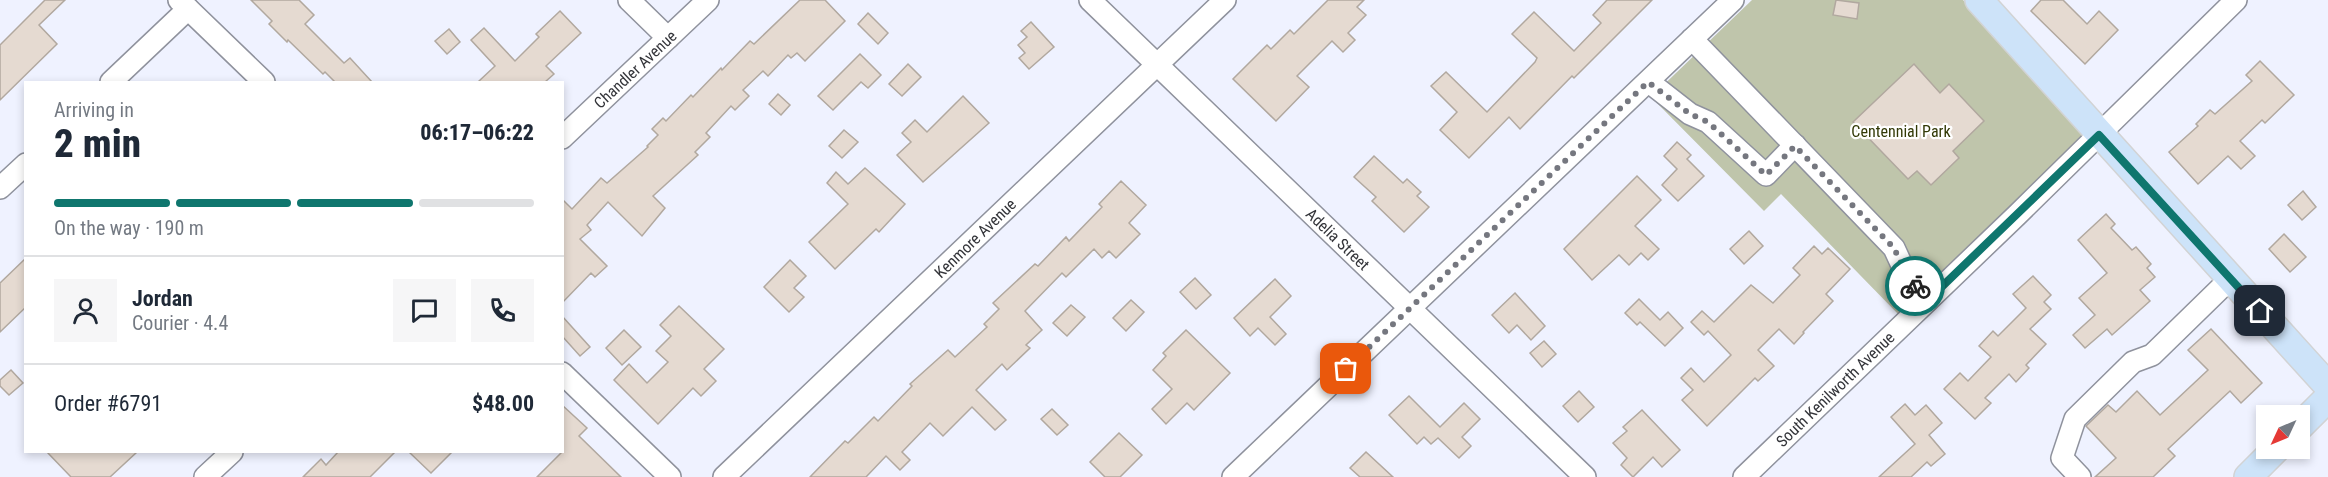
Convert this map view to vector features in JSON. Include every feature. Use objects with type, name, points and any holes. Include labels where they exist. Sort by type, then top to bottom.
[{"type":"main road","points":[[1979,0],[2328,386]]},
{"type":"main road","points":[[2310,416],[2328,398]]},
{"type":"main road","points":[[2248,477],[2266,459]]},
{"type":"street","points":[[629,0],[668,38]]},
{"type":"street","name":"Chandler Avenue","points":[[564,136],[708,0]]},
{"type":"street","name":"Adelia Street","points":[[1090,0],[1585,477]]},
{"type":"street","name":"Kenmore Avenue","points":[[724,477],[1225,0]]},
{"type":"street","points":[[1233,477],[1733,0]]},
{"type":"street","name":"South Kenilworth Avenue","points":[[1744,477],[2236,0]]},
{"type":"street","points":[[112,81],[183,4],[263,81]]},
{"type":"street","points":[[1692,39],[1894,248],[1906,274],[1927,301]]},
{"type":"street","points":[[1648,82],[1690,114],[1708,122],[1766,175],[1795,146]]},
{"type":"street","points":[[0,188],[24,166]]},
{"type":"street","points":[[2080,477],[2062,458],[2075,419],[2133,362],[2152,355],[2230,279]]},
{"type":"street","points":[[564,375],[670,477]]},
{"type":"street","points":[[205,477],[231,453]]},
{"type":"green space","name":"Centennial Park","points":[[1752,0],[1963,0],[2084,135],[1898,314],[1781,194],[1764,211],[1651,97]]},
{"type":"building","points":[[45,0],[65,0],[39,25],[57,44],[0,100],[0,45]]},
{"type":"building","points":[[251,0],[299,0],[314,15],[305,24],[344,63],[350,58],[371,81],[334,81],[325,72],[323,74],[288,40],[287,42],[269,24],[272,21]]},
{"type":"building","points":[[800,0],[825,0],[845,21],[805,61],[797,53],[791,58],[788,55],[768,76],[763,71],[743,90],[749,96],[735,110],[731,106],[706,133],[710,137],[695,152],[698,155],[653,196],[665,208],[642,236],[608,202],[587,225],[591,230],[580,239],[607,266],[595,277],[591,273],[564,301],[564,201],[572,209],[601,178],[607,183],[648,147],[658,135],[652,129],[663,118],[666,121],[750,41],[754,44]]},
{"type":"building","points":[[1328,0],[1364,0],[1357,7],[1366,15],[1348,33],[1355,40],[1343,52],[1332,41],[1297,76],[1309,87],[1276,121],[1233,79],[1267,45],[1271,49],[1290,30],[1294,34]]},
{"type":"building","points":[[1607,0],[1652,0],[1520,129],[1509,117],[1469,158],[1440,130],[1457,112],[1431,86],[1446,72],[1487,112],[1537,58],[1512,34],[1534,12],[1574,51],[1601,23],[1593,15]]},
{"type":"building","points":[[1836,0],[1859,3],[1857,19],[1833,15]]},
{"type":"building","points":[[2041,0],[2063,0],[2087,24],[2099,11],[2118,30],[2085,64],[2031,11]]},
{"type":"building","points":[[560,11],[581,33],[546,66],[554,74],[546,81],[479,81],[495,66],[471,40],[484,28],[515,61],[539,37],[536,34]]},
{"type":"building","points":[[868,13],[888,33],[878,44],[858,24]]},
{"type":"building","points":[[1031,22],[1054,47],[1029,69],[1019,58],[1025,53],[1018,45],[1027,37],[1021,31]]},
{"type":"building","points":[[449,29],[460,42],[447,54],[435,41]]},
{"type":"building","points":[[860,54],[881,75],[868,88],[861,82],[833,110],[818,96]]},
{"type":"building","points":[[2260,61],[2294,95],[2265,123],[2262,120],[2240,141],[2255,156],[2241,169],[2228,156],[2198,184],[2169,152],[2198,126],[2196,124],[2210,110],[2215,114],[2252,81],[2246,75]]},
{"type":"building","points":[[908,64],[921,77],[902,96],[889,84]]},
{"type":"building","points":[[1914,64],[1940,93],[1949,84],[1984,121],[1953,151],[1959,158],[1931,185],[1917,171],[1908,179],[1853,122]]},
{"type":"building","points":[[778,94],[790,105],[781,115],[769,104]]},
{"type":"building","points":[[963,96],[989,123],[923,182],[897,155],[911,142],[902,133],[915,120],[927,132]]},
{"type":"building","points":[[844,130],[858,142],[842,158],[829,146]]},
{"type":"building","points":[[1677,142],[1691,155],[1687,159],[1704,176],[1678,201],[1662,185],[1677,169],[1664,156]]},
{"type":"building","points":[[1374,156],[1403,183],[1407,179],[1421,192],[1417,196],[1429,207],[1404,232],[1372,201],[1376,197],[1354,177]]},
{"type":"building","points":[[865,168],[905,204],[879,232],[876,229],[835,269],[809,242],[848,204],[827,183],[836,172],[848,184]]},
{"type":"building","points":[[1637,176],[1661,200],[1635,226],[1659,249],[1648,260],[1641,253],[1629,265],[1619,255],[1592,280],[1564,249]]},
{"type":"building","points":[[1121,181],[1146,205],[1129,223],[1140,234],[1116,258],[1109,251],[1102,258],[1094,249],[1066,277],[1062,273],[1025,311],[1042,330],[1026,345],[1030,348],[1007,370],[1002,364],[976,390],[1006,420],[995,430],[972,407],[943,436],[930,423],[902,452],[910,460],[900,470],[886,456],[866,477],[810,477],[845,441],[848,443],[874,417],[878,421],[912,386],[910,384],[948,350],[955,357],[987,327],[984,324],[999,309],[993,303],[1035,264],[1038,266],[1066,237],[1069,241],[1102,207],[1099,204]]},
{"type":"building","points":[[2303,191],[2316,207],[2302,220],[2288,205]]},
{"type":"building","points":[[2106,214],[2115,224],[2111,228],[2132,250],[2136,247],[2151,264],[2147,268],[2155,277],[2140,290],[2150,301],[2112,335],[2107,329],[2085,348],[2073,335],[2095,315],[2079,298],[2107,273],[2078,240]]},
{"type":"building","points":[[1749,231],[1763,246],[1744,264],[1730,249]]},
{"type":"building","points":[[2284,234],[2306,257],[2290,272],[2269,249]]},
{"type":"building","points":[[1814,246],[1822,254],[1828,248],[1850,269],[1826,294],[1833,301],[1794,344],[1779,329],[1758,350],[1774,366],[1758,381],[1755,378],[1707,426],[1682,400],[1693,390],[1681,378],[1691,368],[1704,382],[1731,355],[1708,331],[1704,335],[1691,322],[1702,311],[1714,322],[1751,285],[1773,303],[1800,275],[1793,268]]},
{"type":"building","points":[[24,260],[24,309],[0,332],[0,283]]},
{"type":"building","points":[[790,260],[806,276],[794,288],[804,297],[789,312],[764,287]]},
{"type":"building","points":[[2033,276],[2051,295],[2044,302],[2051,309],[2030,329],[2046,344],[2026,365],[2029,368],[2016,382],[2009,374],[1985,398],[1991,403],[1975,419],[1944,389],[1960,373],[1968,381],[1991,357],[1979,346],[1993,331],[1998,336],[2026,308],[2013,294]]},
{"type":"building","points":[[1195,278],[1211,295],[1196,309],[1180,292]]},
{"type":"building","points":[[1275,279],[1291,296],[1270,317],[1286,334],[1275,345],[1258,328],[1250,336],[1234,318]]},
{"type":"building","points":[[1515,293],[1545,326],[1531,340],[1517,325],[1509,333],[1492,315]]},
{"type":"building","points":[[1639,299],[1660,320],[1668,312],[1683,328],[1665,346],[1640,322],[1637,325],[1625,313]]},
{"type":"building","points":[[1131,300],[1144,312],[1126,331],[1113,318]]},
{"type":"building","points":[[1071,305],[1085,317],[1067,336],[1053,323]]},
{"type":"building","points":[[679,306],[724,349],[704,369],[716,381],[701,396],[693,388],[658,424],[614,380],[629,364],[647,383],[668,362],[656,351],[671,336],[660,325]]},
{"type":"building","points":[[564,318],[590,347],[580,356],[564,338]]},
{"type":"building","points":[[2211,329],[2262,383],[2241,403],[2230,391],[2168,449],[2175,456],[2153,477],[2095,477],[2116,458],[2086,426],[2108,405],[2116,412],[2137,391],[2160,415],[2208,370],[2188,350]]},
{"type":"building","points":[[624,330],[641,347],[622,365],[606,348]]},
{"type":"building","points":[[1186,330],[1230,373],[1194,410],[1187,403],[1166,424],[1152,409],[1172,389],[1153,370],[1166,356],[1163,353]]},
{"type":"building","points":[[1544,341],[1556,354],[1542,367],[1530,353]]},
{"type":"building","points":[[11,370],[23,383],[9,395],[0,386],[0,380]]},
{"type":"building","points":[[1579,391],[1594,407],[1578,422],[1563,406]]},
{"type":"building","points":[[1409,396],[1440,427],[1464,403],[1480,419],[1462,437],[1471,446],[1459,458],[1438,438],[1431,444],[1424,437],[1417,444],[1389,415]]},
{"type":"building","points":[[1905,404],[1915,415],[1926,405],[1942,423],[1929,435],[1945,454],[1931,466],[1927,462],[1911,477],[1879,477],[1915,444],[1891,417]]},
{"type":"building","points":[[564,407],[587,428],[579,436],[621,477],[537,477],[561,453],[564,453]]},
{"type":"building","points":[[1052,409],[1068,425],[1057,435],[1041,419]]},
{"type":"building","points":[[1642,410],[1680,450],[1662,467],[1653,457],[1633,477],[1621,465],[1627,458],[1613,443],[1627,431],[1623,427]]},
{"type":"building","points":[[1119,433],[1142,455],[1120,477],[1105,477],[1090,462]]},
{"type":"building","points":[[1366,452],[1393,477],[1360,477],[1350,468]]},
{"type":"building","points":[[48,453],[136,453],[110,477],[71,477]]},
{"type":"building","points":[[337,453],[394,453],[370,477],[303,477],[321,459],[326,465]]},
{"type":"building","points":[[410,453],[451,453],[431,473]]},
{"type":"way so far","points":[[1346,369],[1648,82],[1690,114],[1708,122],[1766,175],[1795,146],[1894,248],[1906,274],[1915,286]]},
{"type":"route","points":[[1915,286],[1927,301],[2099,135],[2260,311]]}]
